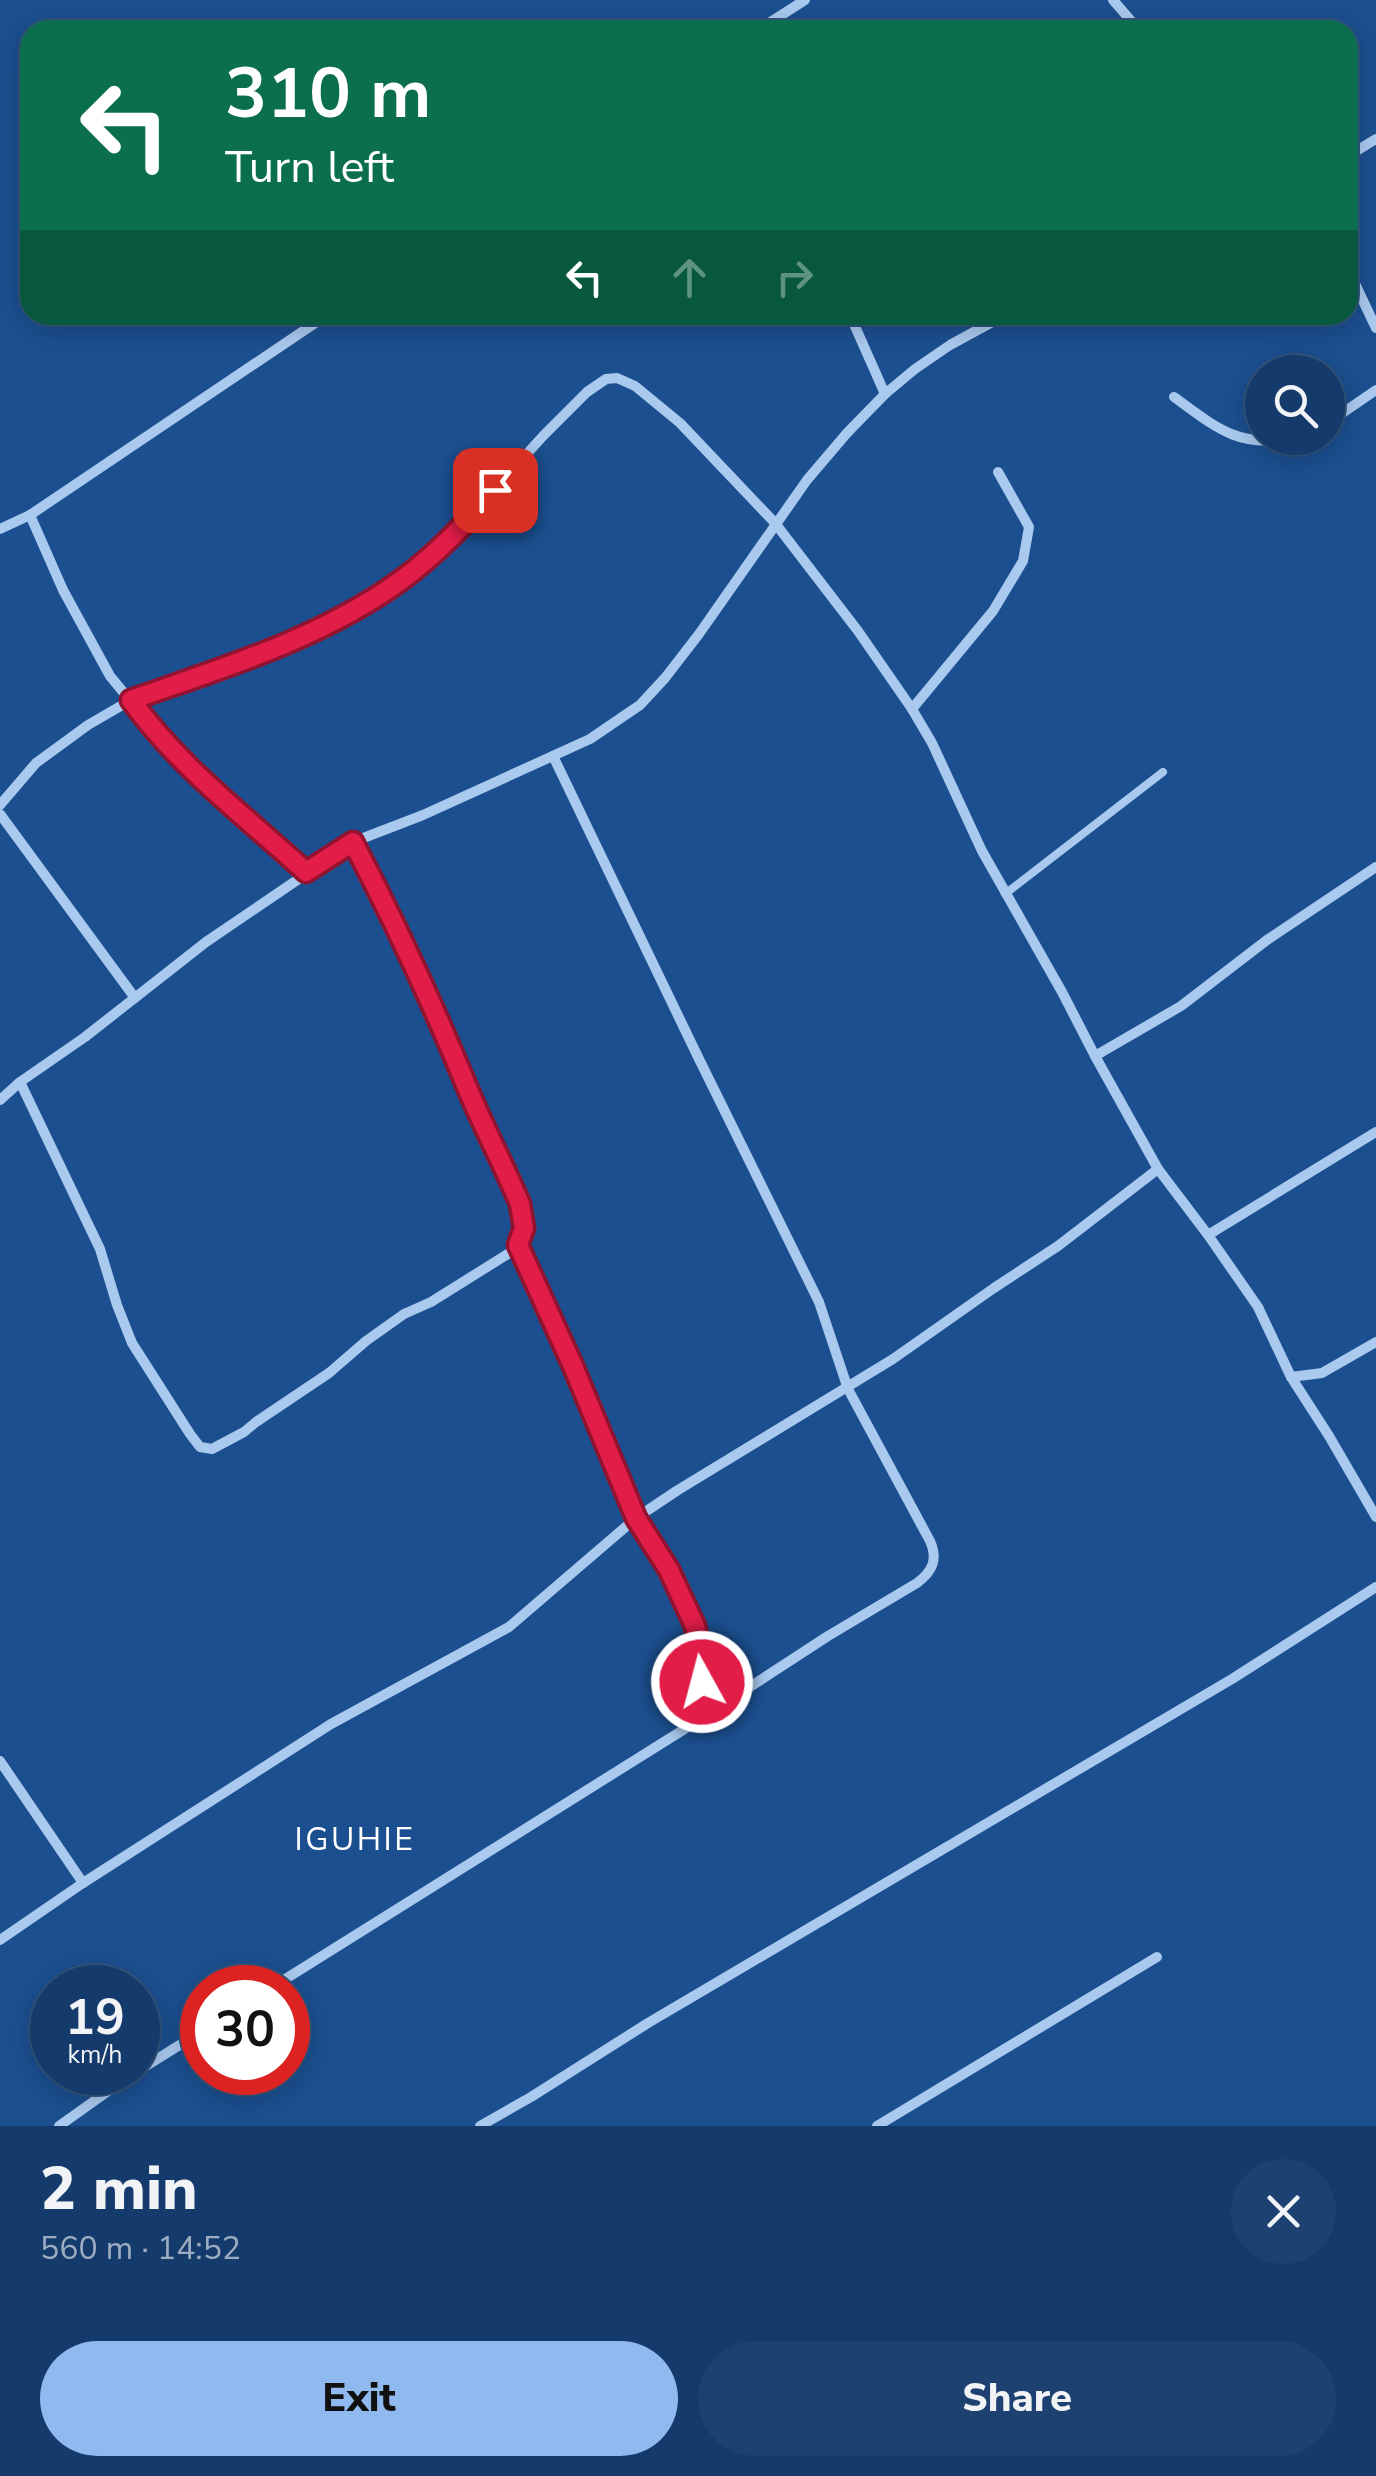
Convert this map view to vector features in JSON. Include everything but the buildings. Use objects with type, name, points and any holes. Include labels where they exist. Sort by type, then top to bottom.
[{"type":"street","points":[[774,20],[805,0]]},
{"type":"street","points":[[1113,0],[1130,20]]},
{"type":"street","points":[[1358,290],[1376,328]]},
{"type":"street","points":[[0,530],[30,515],[312,325]]},
{"type":"street","points":[[854,325],[885,394]]},
{"type":"street","points":[[0,1100],[206,942],[353,842],[553,756],[618,722],[653,692],[700,634],[807,480],[846,433],[915,369],[986,325]]},
{"type":"street","points":[[0,805],[36,763],[131,700],[268,651],[339,618],[398,583],[446,544],[542,436],[588,392],[606,379],[617,378],[635,386],[680,423],[776,523],[912,710],[1005,894],[1158,1169],[1258,1307],[1291,1377],[1376,1517]]},
{"type":"street","points":[[1345,411],[1376,390]]},
{"type":"street","points":[[1174,397],[1222,433],[1245,437]]},
{"type":"street","points":[[912,710],[993,611],[1023,561],[1029,527],[998,472]]},
{"type":"street","points":[[30,515],[63,590],[110,676],[175,755],[306,872]]},
{"type":"street","points":[[308,1965],[917,1582],[932,1568],[930,1541],[848,1388],[820,1302],[553,756]]},
{"type":"street","points":[[0,814],[134,998]]},
{"type":"street","points":[[20,1082],[100,1249],[132,1343],[190,1434],[205,1448],[218,1447],[244,1432],[404,1314],[465,1282],[518,1245],[524,1228],[520,1204],[418,972],[353,842]]},
{"type":"street","points":[[1095,1056],[1182,1006],[1267,940],[1376,867]]},
{"type":"street","points":[[1208,1234],[1376,1132]]},
{"type":"street","points":[[0,1940],[331,1724],[508,1626],[636,1518],[848,1388],[1058,1246],[1158,1169]]},
{"type":"street","points":[[518,1245],[636,1518],[669,1570],[695,1626],[702,1668],[699,1720]]},
{"type":"street","points":[[1291,1377],[1322,1373],[1376,1342]]},
{"type":"street","points":[[480,2126],[1232,1679],[1376,1587]]},
{"type":"street","points":[[0,1760],[83,1883]]},
{"type":"street","points":[[877,2126],[1157,1957]]},
{"type":"street","points":[[59,2126],[103,2095]]},
{"type":"lane","points":[[1005,894],[1162,772]]},
{"type":"district","name":"IGUHIE","points":[[355,1839]]},
{"type":"route","points":[[495,490],[446,544],[369,602],[268,651],[131,700],[175,755],[306,872],[353,842],[418,972],[520,1204],[524,1228],[518,1245],[636,1518],[657,1548],[695,1626],[702,1656],[702,1682]]}]
